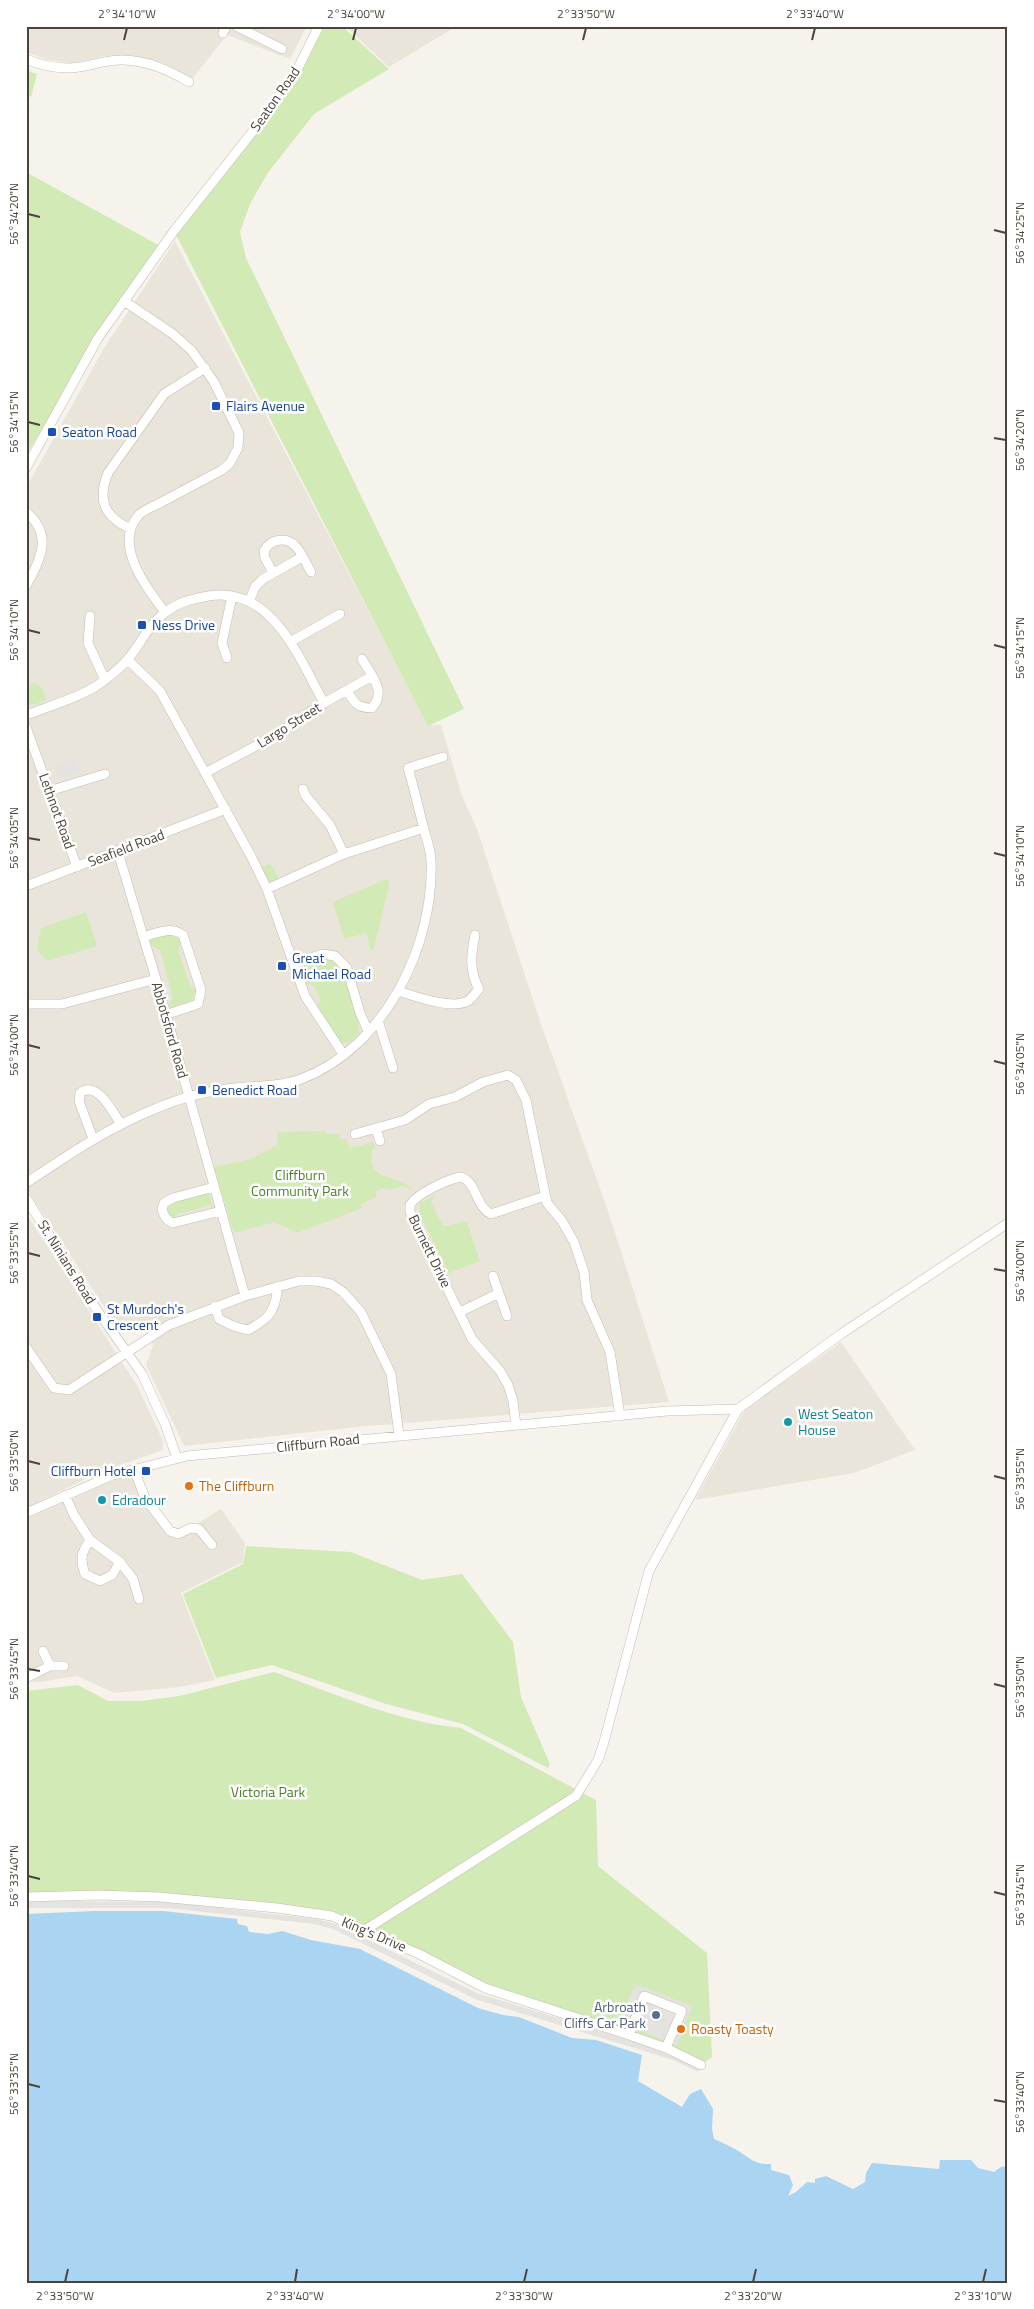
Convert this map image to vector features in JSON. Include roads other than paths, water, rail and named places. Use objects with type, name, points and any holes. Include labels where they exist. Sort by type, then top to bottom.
[{"type":"street","points":[[236,26],[282,49]]},
{"type":"street","name":"Seaton Road","points":[[26,468],[98,338],[174,231],[268,112],[297,70],[319,26]]},
{"type":"street","points":[[26,59],[52,67],[68,68],[109,61],[139,61],[158,66],[189,82]]},
{"type":"street","points":[[124,301],[173,334],[205,368],[237,425],[239,440],[234,455],[222,470],[138,515],[131,529],[129,544],[134,562],[148,589],[165,612]]},
{"type":"street","points":[[131,529],[110,516],[103,496],[103,484],[108,472],[164,394],[205,368]]},
{"type":"street","points":[[26,512],[34,519],[43,539],[38,563],[26,586]]},
{"type":"street","points":[[274,573],[265,558],[264,551],[272,542],[281,539],[290,541],[297,547],[311,572]]},
{"type":"street","points":[[249,602],[255,587],[274,573],[302,557]]},
{"type":"street","points":[[26,715],[92,689],[105,680],[128,660],[149,629],[165,612],[188,600],[217,595],[232,596],[249,602],[268,613],[290,642],[324,703]]},
{"type":"street","points":[[227,658],[222,643],[232,596]]},
{"type":"street","points":[[290,642],[340,614]]},
{"type":"street","points":[[90,616],[88,643],[105,680]]},
{"type":"street","points":[[347,690],[354,703],[362,708],[372,708],[379,696],[378,687],[362,659]]},
{"type":"street","points":[[128,660],[160,691],[226,809],[267,889],[305,996],[343,1054]]},
{"type":"street","name":"Largo Street","points":[[205,773],[267,740],[324,703],[372,676]]},
{"type":"street","name":"Lethnot Road","points":[[26,728],[77,867]]},
{"type":"street","points":[[26,1183],[93,1139],[158,1107],[225,1089],[274,1085],[300,1080],[330,1065],[368,1031],[398,991],[417,950],[430,894],[431,856],[408,768],[442,757]]},
{"type":"street","points":[[49,791],[105,774]]},
{"type":"street","points":[[303,789],[305,795],[335,833],[344,854]]},
{"type":"street","name":"Seafield Road","points":[[26,886],[226,809]]},
{"type":"street","points":[[267,889],[344,854],[424,828]]},
{"type":"street","name":"Abbotsford Road","points":[[118,852],[156,979],[245,1296]]},
{"type":"street","points":[[143,937],[170,930],[177,931],[183,935],[201,990],[198,1004],[165,1016]]},
{"type":"street","points":[[398,991],[435,1001],[455,1004],[468,1000],[479,989],[472,977],[471,955],[475,935]]},
{"type":"street","points":[[294,964],[322,954],[335,956],[346,968],[360,1013],[368,1031]]},
{"type":"street","points":[[26,1004],[62,1004],[156,979]]},
{"type":"street","points":[[378,1020],[393,1068]]},
{"type":"street","points":[[355,1134],[405,1120],[429,1104],[455,1097],[483,1082],[508,1075],[516,1080],[526,1100],[547,1203],[562,1221],[574,1242],[584,1272],[587,1300],[610,1352],[620,1416]]},
{"type":"street","points":[[93,1139],[79,1101],[80,1093],[86,1089],[93,1089],[100,1095],[121,1124]]},
{"type":"street","points":[[376,1129],[380,1141]]},
{"type":"street","name":"Burnett Drive","points":[[516,1425],[513,1401],[508,1385],[500,1371],[472,1339],[410,1212],[410,1205],[413,1199],[454,1178],[461,1177],[470,1183],[484,1211],[490,1214],[545,1196]]},
{"type":"street","points":[[214,1187],[168,1200],[162,1209],[164,1216],[173,1223],[221,1211]]},
{"type":"street","name":"St. Ninians Road","points":[[26,1198],[92,1303],[142,1374],[165,1424],[177,1458]]},
{"type":"street","points":[[365,1930],[576,1796],[598,1760],[604,1742],[649,1571],[738,1409],[839,1336],[1008,1223]]},
{"type":"street","points":[[494,1276],[508,1316]]},
{"type":"street","points":[[26,1347],[54,1388],[69,1390],[169,1325],[215,1306],[298,1281],[316,1281],[331,1284],[343,1292],[361,1312],[391,1374],[399,1435]]},
{"type":"street","points":[[215,1306],[219,1318],[233,1326],[248,1330],[266,1320],[276,1304],[278,1286]]},
{"type":"street","points":[[460,1312],[499,1293]]},
{"type":"street","name":"Cliffburn Road","points":[[26,1513],[65,1494],[134,1469],[177,1458],[399,1435],[620,1416],[738,1409]]},
{"type":"street","points":[[134,1469],[145,1498],[170,1531],[178,1534],[191,1528],[199,1529],[212,1545]]},
{"type":"street","points":[[65,1494],[74,1515],[90,1540],[120,1562],[133,1579],[139,1599]]},
{"type":"street","points":[[90,1540],[83,1550],[80,1560],[85,1574],[100,1581],[112,1575],[120,1562]]},
{"type":"street","points":[[43,1651],[50,1666]]},
{"type":"street","points":[[26,1678],[50,1666],[64,1666]]},
{"type":"street","name":"King's Drive","points":[[26,1897],[150,1896],[277,1908],[332,1916],[419,1954],[485,1988],[666,2048],[701,2065]]},
{"type":"street","points":[[628,2035],[644,1996],[682,2011],[666,2048]]},
{"type":"water","points":[[94,1911],[163,1911],[237,1919],[238,1924],[247,1926],[249,1932],[268,1934],[282,1931],[311,1940],[360,1949],[478,2008],[519,2017],[572,2038],[596,2040],[642,2055],[638,2081],[682,2107],[690,2094],[701,2089],[713,2109],[712,2129],[714,2139],[756,2162],[771,2164],[771,2170],[789,2175],[793,2185],[788,2196],[796,2192],[807,2182],[815,2183],[815,2179],[826,2176],[853,2189],[865,2182],[866,2173],[872,2163],[939,2169],[940,2160],[971,2160],[978,2168],[994,2172],[1001,2167],[1008,2166],[1008,2283],[26,2283],[26,1914]]},
{"type":"place","name":"Flairs Avenue","points":[[216,406]]},
{"type":"place","name":"Seaton Road","points":[[52,432]]},
{"type":"place","name":"Ness Drive","points":[[142,625]]},
{"type":"place","name":"Great Michael Road","points":[[282,966]]},
{"type":"place","name":"Benedict Road","points":[[202,1090]]},
{"type":"place","name":"St Murdoch's Crescent","points":[[97,1317]]},
{"type":"place","name":"West Seaton House","points":[[788,1422]]},
{"type":"place","name":"Cliffburn Hotel","points":[[146,1471]]},
{"type":"place","name":"The Cliffburn","points":[[189,1486]]},
{"type":"place","name":"Edradour","points":[[102,1500]]},
{"type":"place","name":"Arbroath Cliffs Car Park","points":[[656,2015]]},
{"type":"place","name":"Roasty Toasty","points":[[681,2029]]},
{"type":"park label","name":"Cliffburn Community Park","points":[[300,1184]]},
{"type":"park label","name":"Victoria Park","points":[[268,1792]]}]
